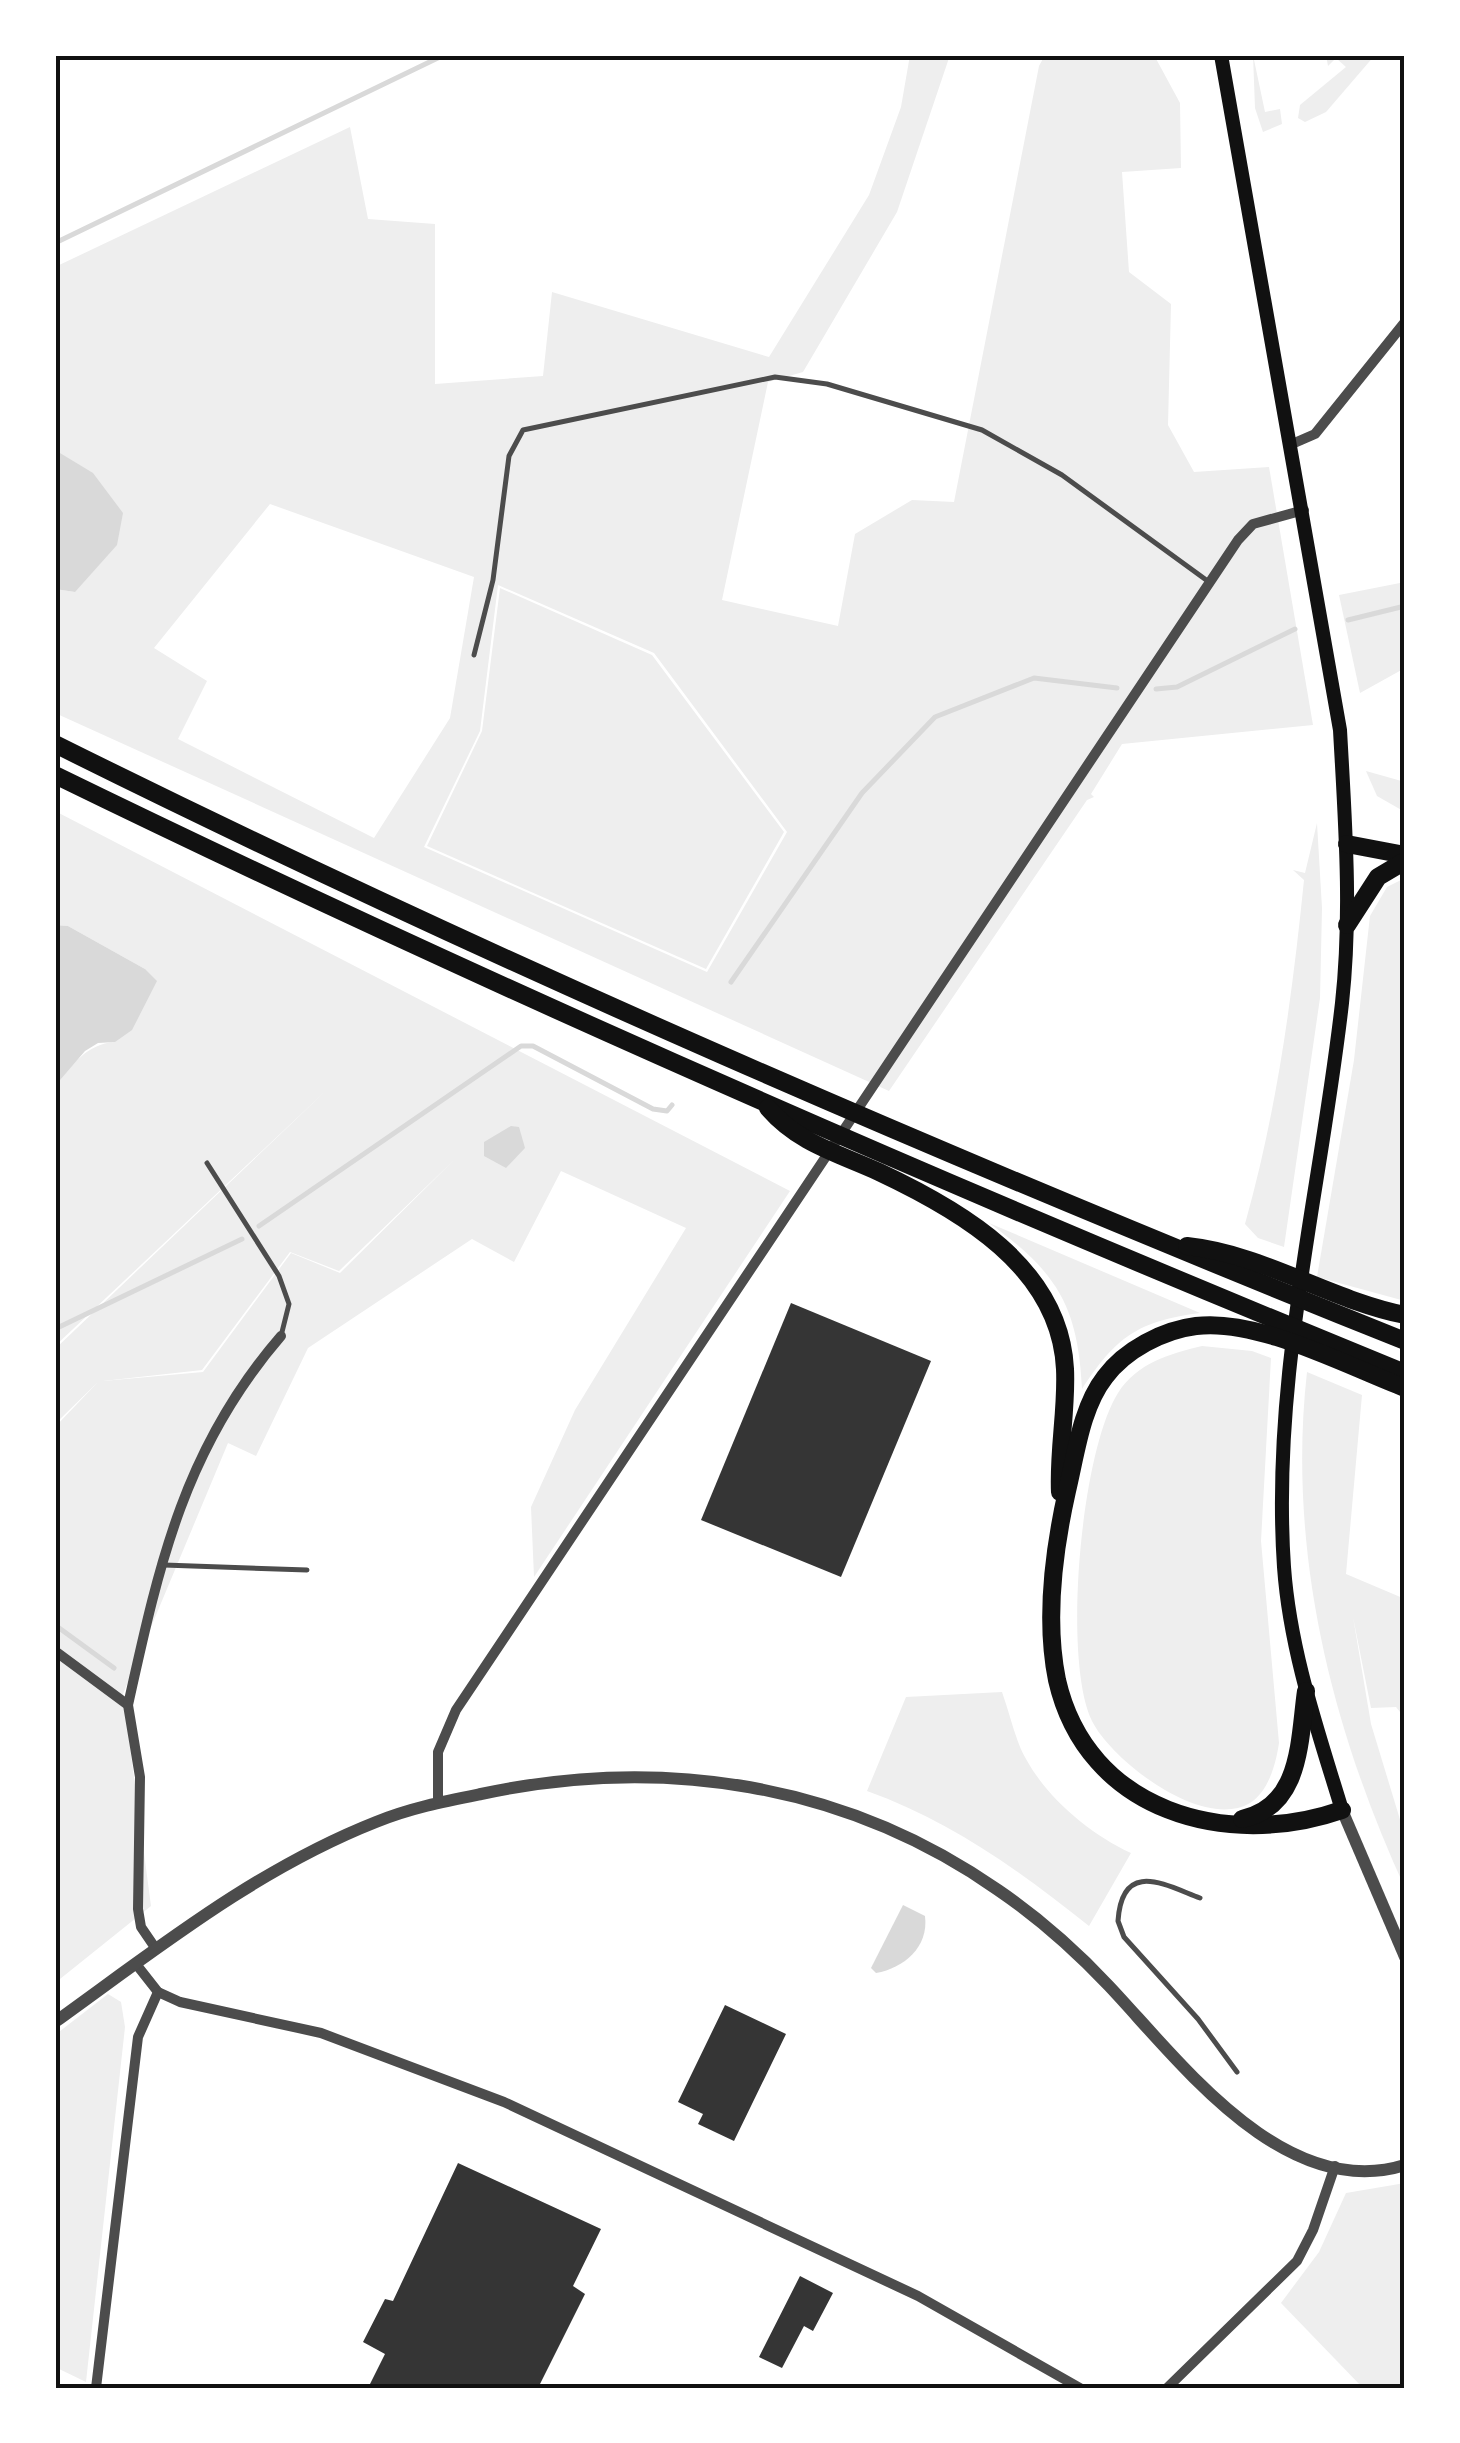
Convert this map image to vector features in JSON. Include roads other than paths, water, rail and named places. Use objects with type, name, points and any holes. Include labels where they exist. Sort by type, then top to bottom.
[{"type":"highway","points":[[55,744],[458,936],[1163,1244],[1405,1342]]},
{"type":"highway","points":[[55,776],[373,928],[764,1104],[1092,1246],[1405,1373]]},
{"type":"highway","points":[[1346,844],[1405,858]]},
{"type":"highway","points":[[1346,925],[1378,876],[1405,858]]},
{"type":"highway","points":[[764,1104],[788,1132],[918,1191],[962,1217],[1014,1258],[1034,1282],[1054,1322],[1065,1367],[1062,1516],[1053,1595],[1057,1678],[1074,1726],[1101,1764],[1138,1796],[1187,1820],[1277,1824],[1308,1822],[1342,1810]]},
{"type":"highway","points":[[1163,1244],[1216,1249],[1366,1307],[1405,1314]]},
{"type":"highway","points":[[1062,1516],[1089,1406],[1105,1377],[1125,1356],[1172,1331],[1214,1325],[1256,1332],[1405,1388]]},
{"type":"highway","points":[[1187,1820],[1246,1820],[1280,1799],[1292,1781],[1306,1691]]},
{"type":"main road","points":[[1221,55],[1338,716],[1346,844],[1346,925],[1336,1048],[1305,1240],[1286,1393],[1284,1567],[1306,1691],[1342,1810]]},
{"type":"street","points":[[1292,444],[1315,434],[1405,322]]},
{"type":"street","points":[[438,1803],[438,1752],[456,1710],[888,1059],[1208,582],[1254,524],[1304,510]]},
{"type":"street","points":[[156,1949],[141,1927],[138,1909],[140,1777],[128,1705],[168,1534],[202,1454],[254,1367],[281,1336]]},
{"type":"street","points":[[55,1651],[128,1705]]},
{"type":"street","points":[[55,2022],[221,1902],[320,1846],[380,1820],[438,1803],[552,1779],[652,1776],[782,1792],[882,1823],[931,1847],[1039,1920],[1110,1987],[1214,2101],[1268,2140],[1335,2166],[1402,2166]]},
{"type":"street","points":[[1342,1810],[1405,1957]]},
{"type":"street","points":[[136,1964],[158,1992],[180,2002],[321,2033],[504,2102],[918,2296],[1080,2388]]},
{"type":"street","points":[[96,2388],[138,2037],[158,1992]]},
{"type":"street","points":[[1167,2388],[1297,2261],[1313,2230],[1335,2166]]},
{"type":"lane","points":[[474,656],[493,580],[509,456],[523,430],[776,378],[827,384],[982,430],[1062,474],[1208,582]]},
{"type":"lane","points":[[206,1163],[279,1276],[289,1304],[281,1336]]},
{"type":"lane","points":[[162,1565],[307,1570]]},
{"type":"lane","points":[[1200,1898],[1146,1879],[1136,1882],[1127,1894],[1118,1920],[1124,1936],[1198,2019],[1236,2072]]},
{"type":"waterway","points":[[55,243],[444,55]]},
{"type":"waterway","points":[[1348,620],[1405,606]]},
{"type":"waterway","points":[[1156,689],[1177,687],[1295,629]]},
{"type":"waterway","points":[[731,982],[862,793],[935,717],[1034,678],[1117,688]]},
{"type":"waterway","points":[[259,1226],[521,1046],[533,1046],[653,1109],[667,1111],[672,1105]]},
{"type":"waterway","points":[[55,1329],[242,1239]]},
{"type":"waterway","points":[[55,1625],[114,1668]]}]
